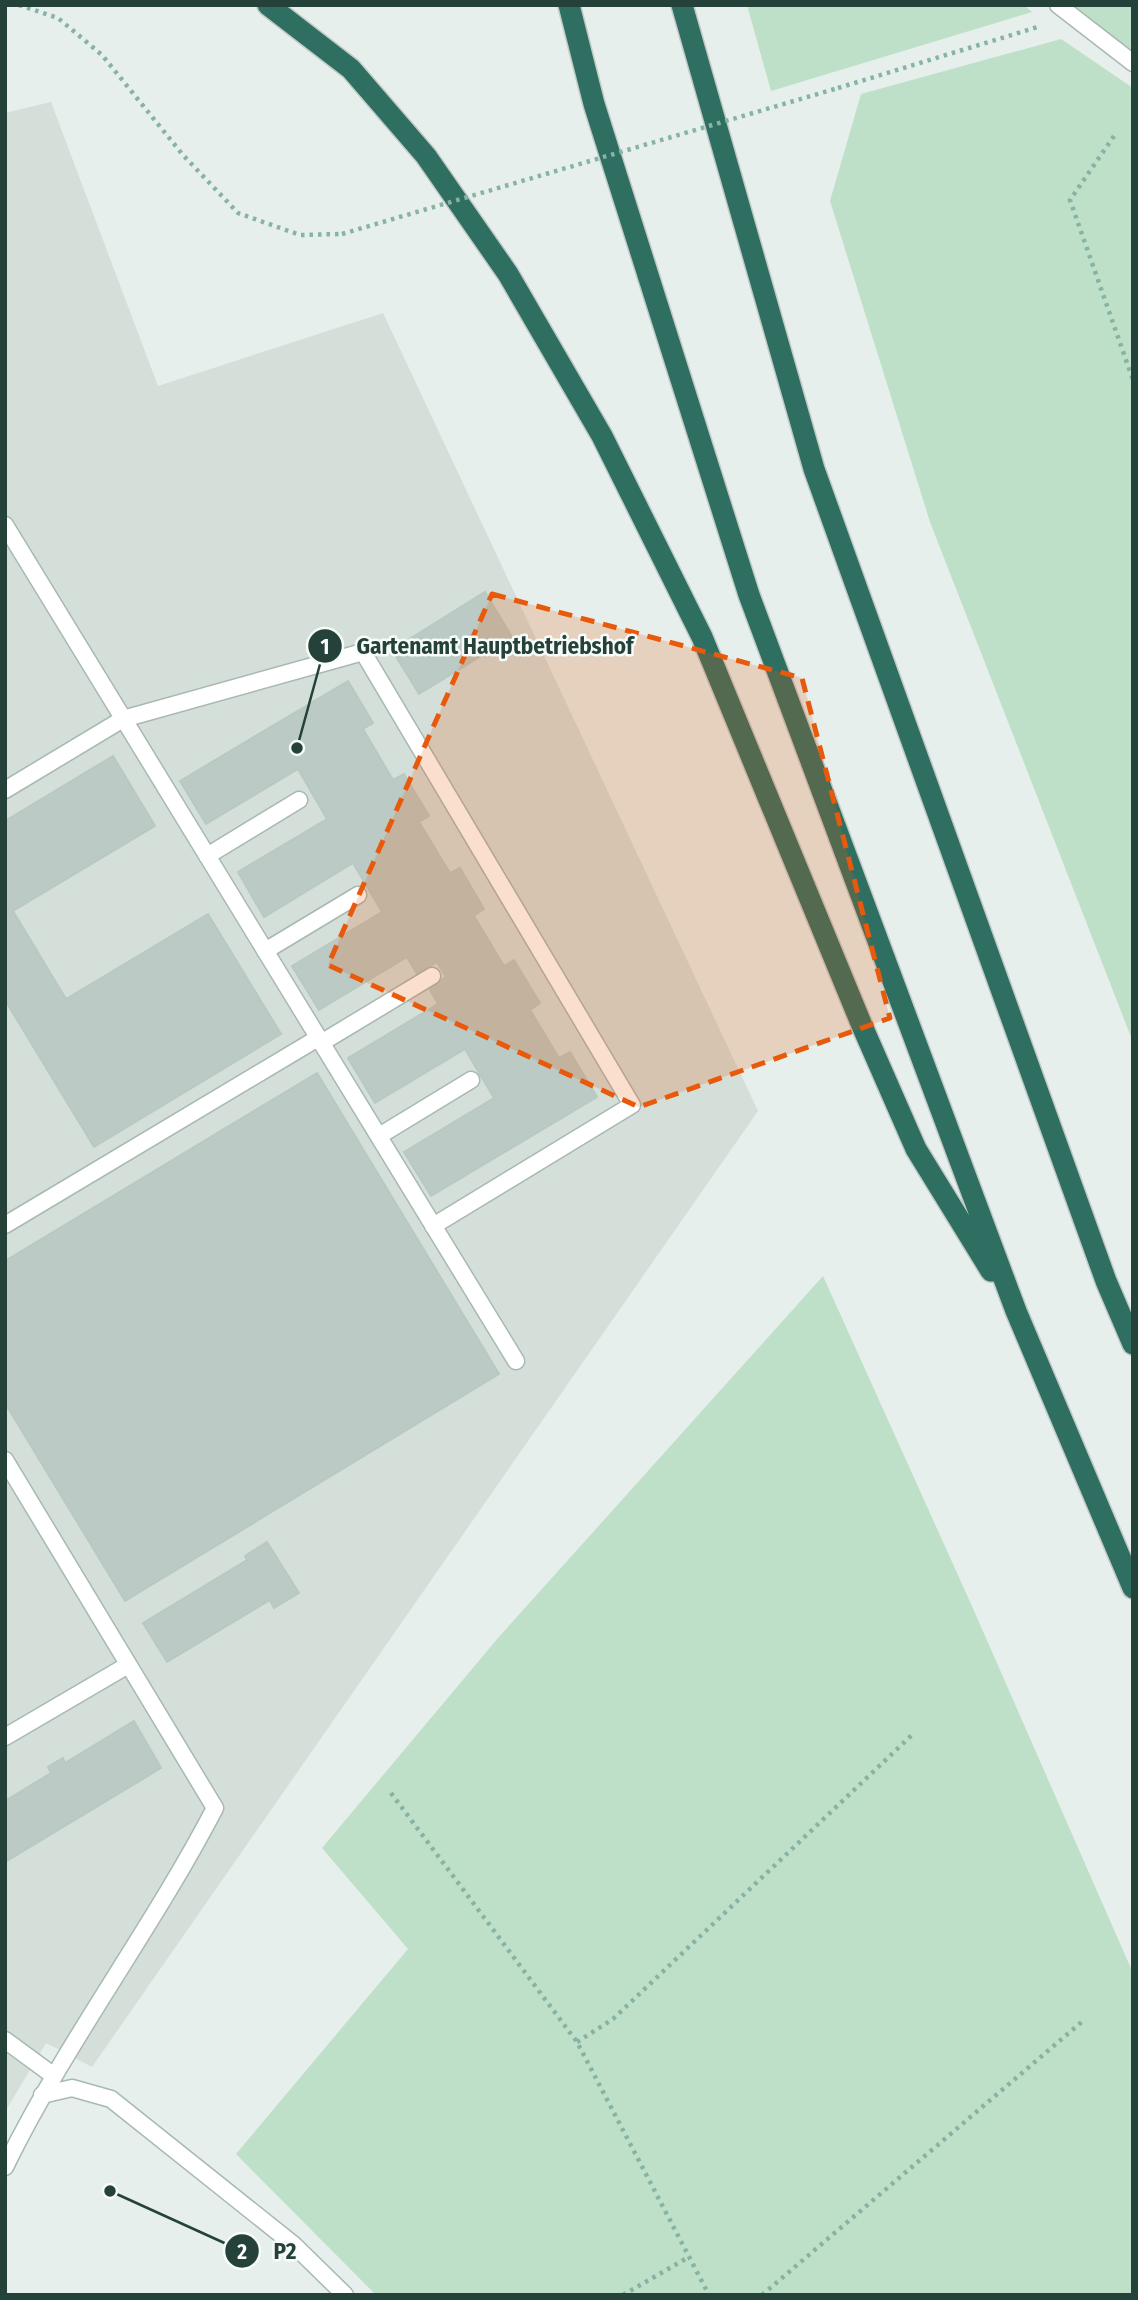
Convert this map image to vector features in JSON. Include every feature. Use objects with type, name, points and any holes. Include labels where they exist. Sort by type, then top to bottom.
[{"type":"highway","points":[[268,5],[351,69],[426,156],[508,274],[602,436],[702,637],[863,1028],[916,1149],[1016,1311]]},
{"type":"highway","points":[[569,5],[594,104],[749,595],[1016,1311],[1133,1588]]},
{"type":"highway","points":[[681,5],[814,469],[1106,1281],[1133,1344]]},
{"type":"lane","points":[[1058,5],[1133,63]]},
{"type":"lane","points":[[5,525],[516,1361]]},
{"type":"lane","points":[[5,790],[124,719],[363,652],[632,1105],[433,1226]]},
{"type":"lane","points":[[207,856],[299,800]]},
{"type":"lane","points":[[265,951],[358,895]]},
{"type":"lane","points":[[5,1226],[432,976]]},
{"type":"lane","points":[[379,1136],[471,1080]]},
{"type":"lane","points":[[5,1460],[11,1483],[128,1665],[215,1808],[187,1862],[42,2095],[7,2159]]},
{"type":"lane","points":[[5,1737],[128,1665]]},
{"type":"lane","points":[[5,2040],[54,2076]]},
{"type":"lane","points":[[42,2095],[72,2088],[111,2099],[295,2245],[345,2295]]},
{"type":"path","points":[[19,5],[58,19],[102,55],[183,155],[238,213],[300,235],[342,234],[1072,16]]},
{"type":"path","points":[[1114,136],[1070,200],[1133,380]]},
{"type":"path","points":[[578,2042],[612,2019],[914,1733]]},
{"type":"path","points":[[391,1793],[578,2042],[709,2295]]},
{"type":"path","points":[[762,2295],[1084,2020]]},
{"type":"path","points":[[623,2295],[689,2257]]},
{"type":"highlighted area","points":[[492,594],[802,678],[890,1018],[639,1107],[328,965]]},
{"type":"shaded area","points":[[51,102],[158,386],[383,313],[758,1111],[92,2067],[46,2043],[5,2112],[5,113]]},
{"type":"green space","points":[[747,5],[1024,5],[1032,12],[771,91]]},
{"type":"green space","points":[[1072,5],[1133,5],[1133,51]]},
{"type":"green space","points":[[1061,39],[1133,88],[1133,1042],[930,522],[830,201],[861,94]]},
{"type":"green space","points":[[823,1276],[1133,1973],[1133,2295],[376,2295],[236,2154],[408,1949],[322,1848],[498,1638]]},
{"type":"building","points":[[485,592],[512,637],[419,694],[392,650]]},
{"type":"building","points":[[348,681],[373,723],[363,729],[393,780],[404,774],[429,816],[419,822],[450,873],[460,868],[484,909],[474,916],[504,966],[514,960],[540,1003],[530,1010],[559,1058],[570,1052],[597,1097],[431,1196],[404,1152],[494,1098],[465,1049],[375,1103],[348,1058],[438,1004],[429,988],[446,977],[437,962],[417,974],[407,957],[319,1010],[292,966],[382,912],[353,863],[264,917],[238,872],[327,819],[298,769],[206,824],[180,781]]},
{"type":"building","points":[[113,756],[155,826],[13,911],[66,999],[208,914],[281,1034],[94,1147],[5,1000],[5,821]]},
{"type":"building","points":[[317,1073],[499,1374],[125,1601],[5,1403],[5,1261]]},
{"type":"building","points":[[267,1542],[299,1593],[274,1608],[270,1600],[167,1662],[143,1623],[247,1560],[245,1556]]},
{"type":"building","points":[[134,1721],[161,1768],[5,1862],[5,1801],[51,1773],[48,1767],[63,1758],[65,1763]]},
{"type":"place","name":"Gartenamt Hauptbetriebshof","points":[[297,748]]},
{"type":"place","name":"P2","points":[[110,2191]]}]
